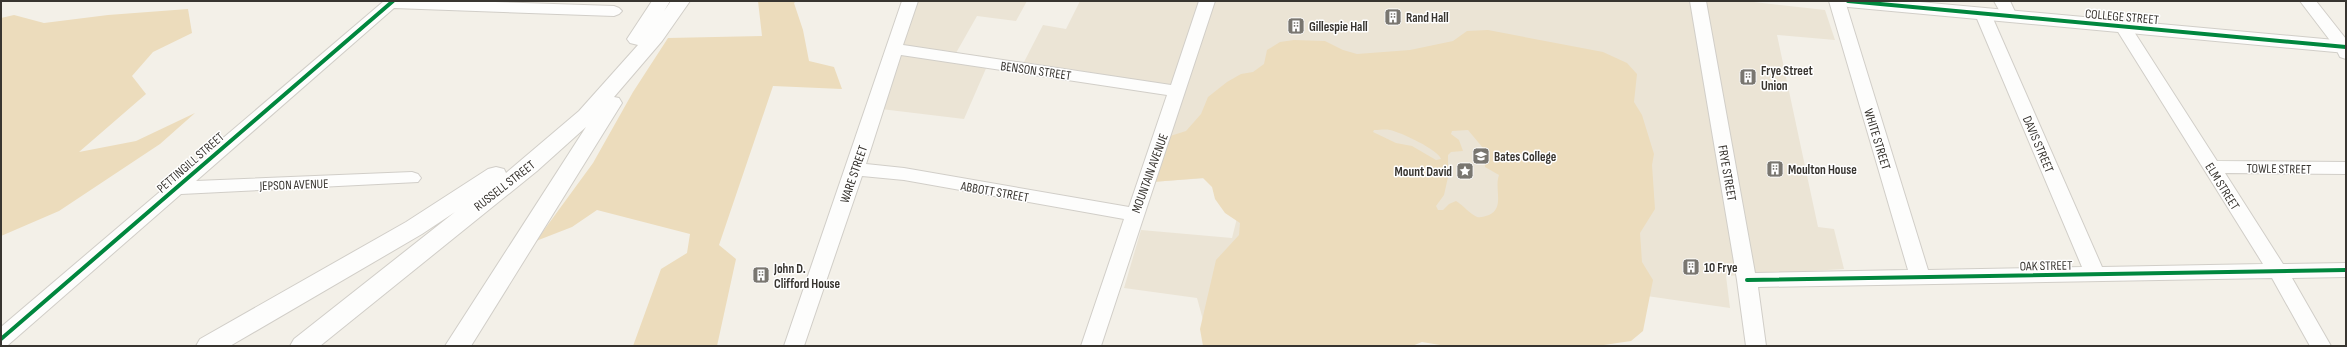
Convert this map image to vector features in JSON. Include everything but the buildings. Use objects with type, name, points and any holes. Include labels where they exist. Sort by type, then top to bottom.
[{"type":"main road","name":"RUSSELL STREET","points":[[298,346],[355,289],[407,244],[535,144],[597,87],[631,48],[661,1]]},
{"type":"main road","name":"RUSSELL STREET","points":[[303,346],[535,161],[586,116],[655,36],[681,1]]},
{"type":"main road","name":"COLLEGE STREET","points":[[1848,1],[1983,14],[2005,9],[2123,26],[2345,49]]},
{"type":"main road","points":[[458,346],[655,36]]},
{"type":"main road","points":[[209,346],[414,228],[498,172]]},
{"type":"street","name":"WARE STREET","points":[[794,346],[856,169],[910,1]]},
{"type":"street","name":"MOUNTAIN AVENUE","points":[[1091,346],[1134,214],[1207,1]]},
{"type":"street","name":"FRYE STREET","points":[[1698,1],[1747,280],[1756,346]]},
{"type":"street","name":"WHITE STREET","points":[[1837,1],[1920,276]]},
{"type":"street","points":[[2308,1],[2345,49]]},
{"type":"street","points":[[392,2],[614,11]]},
{"type":"street","name":"PETTINGILL STREET","points":[[1,339],[392,2]]},
{"type":"street","name":"DAVIS STREET","points":[[1983,14],[2095,274]]},
{"type":"street","name":"ELM STREET","points":[[2123,26],[2277,270],[2321,346]]},
{"type":"street","name":"BENSON STREET","points":[[895,50],[1177,91]]},
{"type":"street","name":"TOWLE STREET","points":[[2212,167],[2346,168]]},
{"type":"street","name":"ABBOTT STREET","points":[[856,169],[904,174],[1134,214]]},
{"type":"street","name":"JEPSON AVENUE","points":[[175,188],[412,178]]},
{"type":"street","name":"OAK STREET","points":[[1747,280],[2346,270]]},
{"type":"shaded area","points":[[758,1],[796,1],[794,3],[803,30],[809,61],[834,67],[842,89],[773,86],[719,245],[736,259],[717,346],[633,346],[661,269],[687,253],[690,234],[597,210],[572,227],[536,241],[593,163],[633,92],[668,38],[762,36]]},
{"type":"shaded area","points":[[918,1],[1027,1],[1016,21],[977,16],[956,53],[991,57],[964,119],[881,109]]},
{"type":"shaded area","name":"Bates College","points":[[1080,1],[1745,1],[1825,10],[1835,40],[1777,35],[1818,227],[1834,229],[1844,269],[1726,276],[1730,308],[1605,290],[1203,320],[1197,298],[1124,288],[1141,230],[1232,238],[1237,218],[1234,176],[1152,182],[1184,87],[1024,62],[1043,25],[1066,29]]},
{"type":"shaded area","points":[[188,9],[192,33],[153,52],[132,76],[146,94],[79,152],[136,141],[195,113],[160,144],[59,211],[1,236],[1,18],[14,15],[44,23],[108,15]]},
{"type":"shaded area","points":[[1488,30],[1603,52],[1627,63],[1637,74],[1634,102],[1642,115],[1654,154],[1652,165],[1655,209],[1640,233],[1642,262],[1653,280],[1643,331],[1631,341],[1597,346],[1446,346],[1422,342],[1412,346],[1203,346],[1200,329],[1216,260],[1239,235],[1240,223],[1225,213],[1215,199],[1212,187],[1203,178],[1152,182],[1167,137],[1186,131],[1201,114],[1208,97],[1227,82],[1241,74],[1253,72],[1264,64],[1267,50],[1280,42],[1294,40],[1325,41],[1343,50],[1357,54],[1410,50],[1453,41],[1467,31]],"holes":[[[1374,130],[1388,130],[1402,134],[1427,146],[1439,155],[1441,159],[1436,160],[1412,146],[1396,143],[1373,132]],[[1468,130],[1483,148],[1485,167],[1499,175],[1497,208],[1494,212],[1482,217],[1474,216],[1456,201],[1449,204],[1443,210],[1438,210],[1436,206],[1444,195],[1448,177],[1448,155],[1451,152],[1463,151],[1459,140],[1451,134],[1452,131]]]},
{"type":"cycle path","points":[[1,339],[393,1]]},
{"type":"cycle path","points":[[1848,1],[2346,47]]},
{"type":"cycle path","points":[[1747,280],[2346,270]]},
{"type":"place","name":"Rand Hall","points":[[1393,17]]},
{"type":"place","name":"Gillespie Hall","points":[[1296,26]]},
{"type":"place","name":"Frye Street Union","points":[[1748,77]]},
{"type":"place","name":"Bates College","points":[[1481,156]]},
{"type":"place","name":"Moulton House","points":[[1775,169]]},
{"type":"place","name":"Mount David","points":[[1465,171]]},
{"type":"place","name":"10 Frye","points":[[1691,267]]},
{"type":"place","name":"John D. Clifford House","points":[[761,275]]}]
